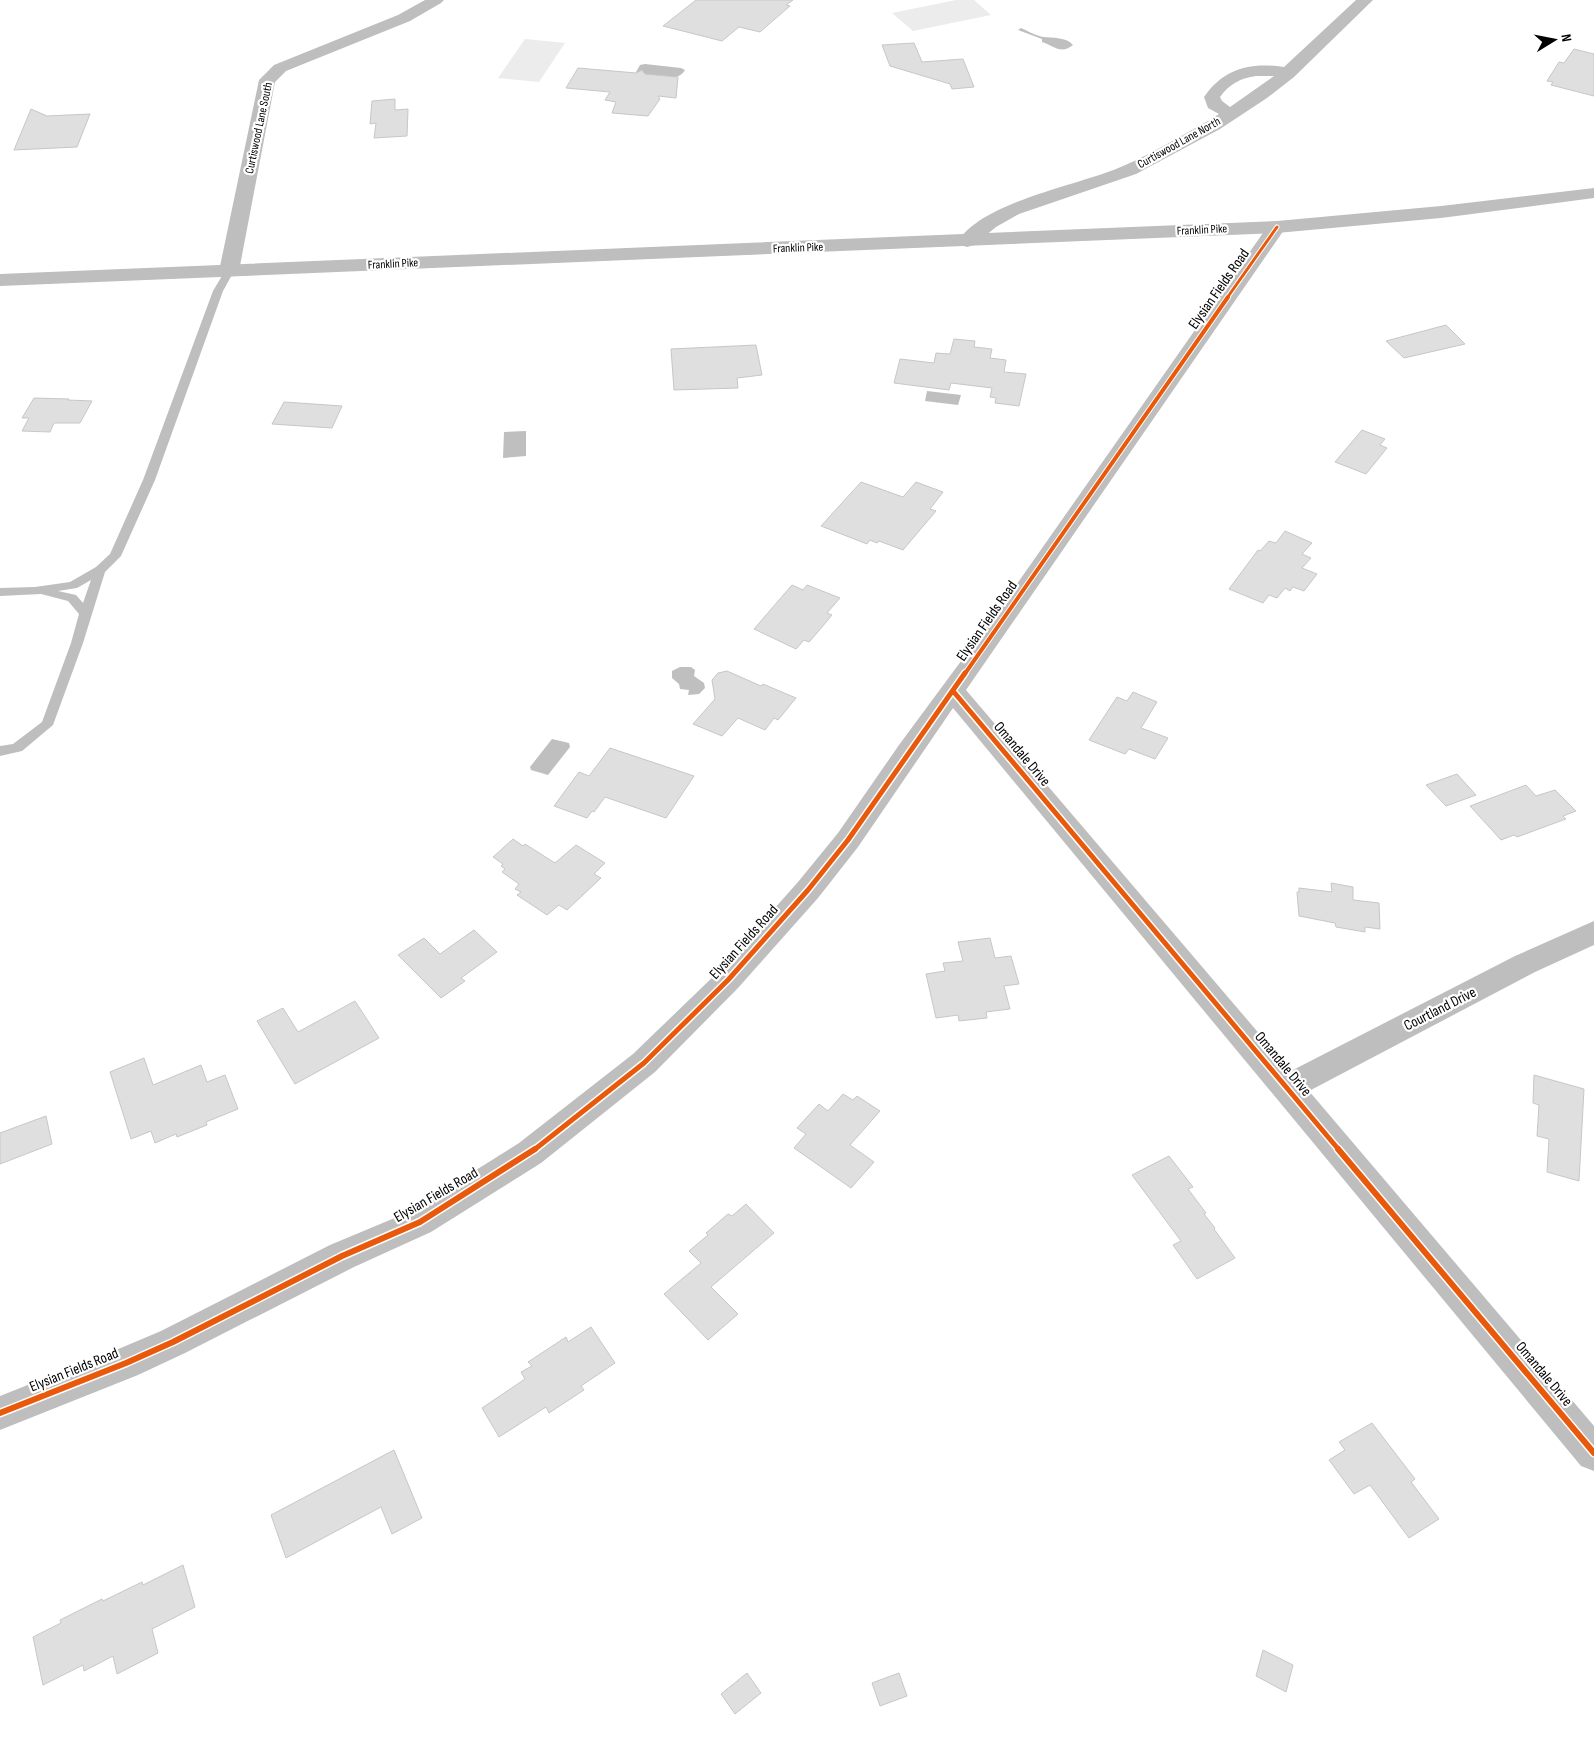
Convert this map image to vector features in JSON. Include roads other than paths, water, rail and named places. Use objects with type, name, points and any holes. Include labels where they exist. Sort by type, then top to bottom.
[{"type":"street","name":"Curtiswood Lane South","points":[[229,271],[267,80],[280,68],[404,18],[436,0]]},
{"type":"street","name":"Curtiswood Lane North","points":[[967,241],[989,223],[1013,210],[1130,170],[1194,137],[1261,94],[1288,72],[1364,0]]},
{"type":"street","points":[[1231,114],[1214,104],[1212,97],[1222,84],[1248,71],[1260,69],[1288,72]]},
{"type":"street","name":"Franklin Pike","points":[[0,280],[1277,227],[1441,212],[1594,193]]},
{"type":"street","name":"Elysian Fields Road","points":[[0,1413],[173,1342],[342,1256],[420,1222],[530,1153],[562,1130],[644,1063],[728,980],[802,896],[848,840],[1277,227]]},
{"type":"street","name":"Omandale Drive","points":[[953,691],[1594,1453]]},
{"type":"street","name":"Courtland Drive","points":[[1287,1088],[1526,964],[1594,932]]},
{"type":"lane","points":[[0,592],[35,591],[72,585],[100,570],[116,556],[148,480],[218,291],[229,271]]},
{"type":"lane","points":[[0,750],[17,748],[47,725],[77,643],[100,570]]},
{"type":"lane","points":[[35,591],[72,598],[85,613]]}]
